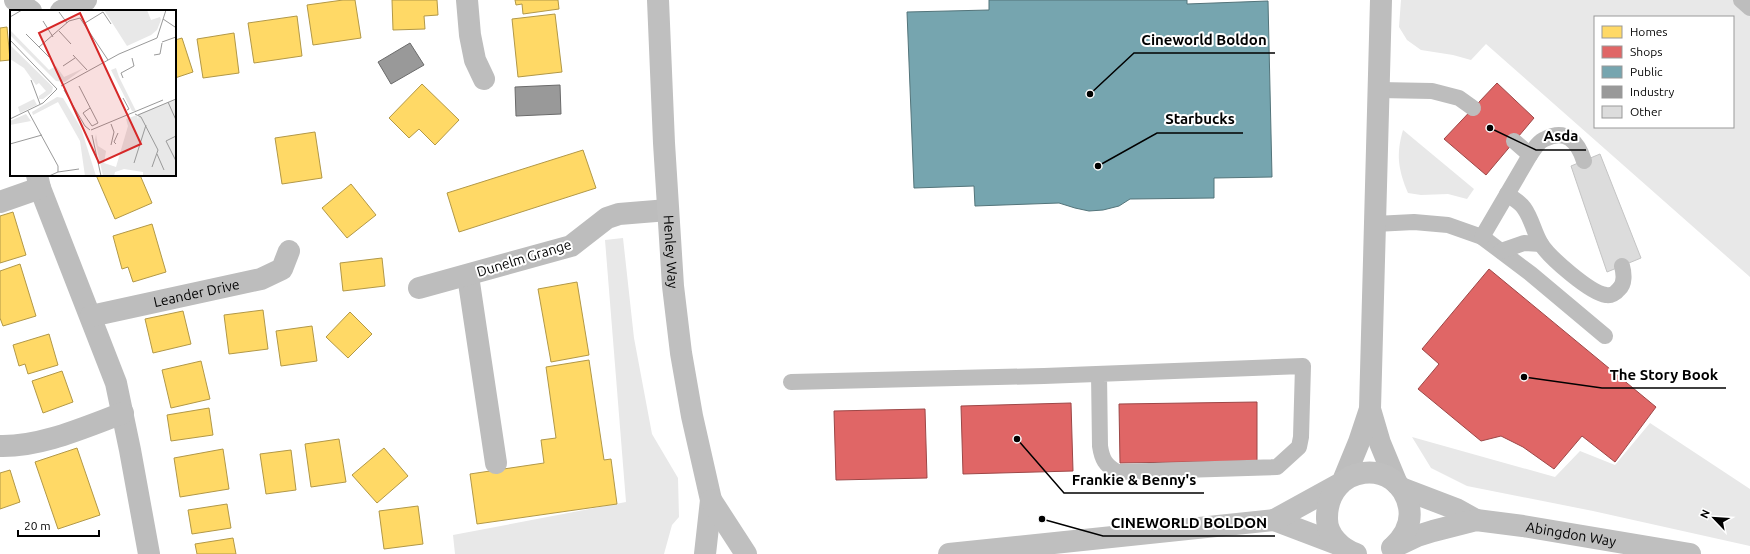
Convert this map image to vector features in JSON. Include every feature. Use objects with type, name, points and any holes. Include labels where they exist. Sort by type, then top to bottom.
[{"type":"main road","name":"Henley Way","points":[[658,0],[673,286],[681,353],[692,416],[711,500],[705,554]]},
{"type":"main road","name":"Abingdon Way","points":[[949,554],[1274,520],[1353,475],[1364,472],[1376,473],[1387,477],[1399,486],[1456,509],[1476,520],[1523,526],[1690,554]]},
{"type":"main road","name":"Abingdon Way","points":[[1341,483],[1330,496],[1327,509],[1327,522],[1332,535],[1348,550]]},
{"type":"main road","name":"Abingdon Way","points":[[1386,551],[1402,539],[1408,527],[1410,513],[1407,500],[1399,486]]},
{"type":"main road","name":"Henley Way","points":[[711,500],[746,554]]},
{"type":"main road","name":"Abingdon Way","points":[[1274,520],[1348,550]]},
{"type":"main road","name":"Abingdon Way","points":[[1386,551],[1417,536],[1476,520]]},
{"type":"street","points":[[15,0],[30,10]]},
{"type":"street","points":[[63,10],[86,0]]},
{"type":"street","points":[[466,0],[470,35],[475,60],[484,79]]},
{"type":"street","points":[[1341,483],[1359,442],[1370,409],[1381,0]]},
{"type":"street","points":[[0,202],[38,181],[116,383],[149,554]]},
{"type":"street","name":"Dunelm Grange","points":[[419,288],[468,276],[571,246],[607,218],[619,214],[668,210]]},
{"type":"street","name":"Leander Drive","points":[[91,316],[261,279],[282,269],[289,251]]},
{"type":"street","name":"Dunelm Grange","points":[[468,276],[496,463]]},
{"type":"street","points":[[1370,409],[1380,443],[1399,486]]},
{"type":"street","points":[[0,446],[13,446],[64,435],[123,414]]},
{"type":"lane","points":[[1742,0],[1750,8]]},
{"type":"lane","points":[[1378,90],[1432,91],[1459,98],[1474,108]]},
{"type":"lane","points":[[1482,237],[1530,155],[1544,139],[1561,135],[1571,139],[1580,148],[1584,161]]},
{"type":"lane","points":[[1514,141],[1530,155]]},
{"type":"lane","points":[[1507,194],[1523,207],[1541,244],[1559,264],[1596,291],[1606,295],[1615,294],[1621,288],[1624,271],[1622,266]]},
{"type":"lane","points":[[1375,224],[1414,222],[1448,225],[1482,237],[1605,336]]},
{"type":"lane","points":[[1501,251],[1524,243],[1541,244]]},
{"type":"lane","points":[[791,382],[1099,374],[1303,366],[1301,437],[1299,447],[1277,467],[1117,472],[1108,467],[1102,457],[1100,446],[1099,374]]},
{"type":"shaded area","points":[[1401,0],[1750,0],[1750,277],[1486,44],[1471,60],[1453,55],[1421,50],[1407,40],[1399,27]]},
{"type":"shaded area","points":[[1403,130],[1474,189],[1467,199],[1448,194],[1421,195],[1408,193],[1399,162],[1399,147]]},
{"type":"shaded area","points":[[623,238],[634,338],[652,434],[678,478],[679,517],[672,525],[664,554],[455,554],[453,535],[626,502],[605,240]]},
{"type":"shaded area","points":[[1650,423],[1750,489],[1750,546],[1593,511],[1467,486],[1431,468],[1412,437],[1555,477],[1580,451],[1615,465]]},
{"type":"building: Homes","points":[[343,0],[355,0],[361,38],[313,45],[307,5]]},
{"type":"building: Homes","points":[[392,0],[437,0],[438,15],[424,16],[425,29],[393,30]]},
{"type":"building: Homes","points":[[515,0],[558,0],[559,9],[523,14],[522,4],[516,5]]},
{"type":"building: Homes","points":[[555,14],[562,72],[518,77],[512,19]]},
{"type":"building: Homes","points":[[297,16],[302,56],[254,63],[248,23]]},
{"type":"building: Homes","points":[[7,27],[10,60],[0,61],[0,28]]},
{"type":"building: Homes","points":[[234,33],[239,73],[203,78],[197,39]]},
{"type":"building: Homes","points":[[182,38],[193,72],[176,78],[176,40]]},
{"type":"building: Homes","points":[[422,84],[459,120],[435,145],[419,129],[409,138],[389,118]]},
{"type":"building: Homes","points":[[315,132],[322,178],[282,184],[275,138]]},
{"type":"building: Homes","points":[[583,150],[596,188],[459,232],[447,193]]},
{"type":"building: Homes","points":[[96,176],[140,176],[152,203],[115,219]]},
{"type":"building: Homes","points":[[351,184],[376,215],[347,238],[322,208]]},
{"type":"building: Homes","points":[[13,212],[26,255],[0,263],[0,216]]},
{"type":"building: Homes","points":[[152,224],[166,272],[133,282],[128,267],[122,269],[113,236]]},
{"type":"building: Homes","points":[[382,258],[385,286],[343,291],[340,263]]},
{"type":"building: Homes","points":[[20,264],[36,316],[3,326],[0,318],[0,271]]},
{"type":"building: Homes","points":[[577,282],[589,355],[551,362],[538,289]]},
{"type":"building: Homes","points":[[263,310],[268,349],[229,354],[224,315]]},
{"type":"building: Homes","points":[[183,311],[191,344],[153,353],[145,319]]},
{"type":"building: Homes","points":[[350,312],[372,334],[348,358],[326,337]]},
{"type":"building: Homes","points":[[312,326],[317,361],[281,366],[276,331]]},
{"type":"building: Homes","points":[[49,334],[58,365],[28,374],[25,364],[19,366],[13,345]]},
{"type":"building: Homes","points":[[589,360],[604,460],[611,459],[617,504],[477,524],[470,474],[544,463],[541,440],[556,438],[546,367]]},
{"type":"building: Homes","points":[[201,361],[210,399],[171,408],[162,370]]},
{"type":"building: Homes","points":[[62,371],[73,402],[43,413],[32,381]]},
{"type":"building: Homes","points":[[209,408],[213,435],[171,441],[167,415]]},
{"type":"building: Homes","points":[[339,439],[346,482],[311,487],[305,444]]},
{"type":"building: Homes","points":[[77,448],[100,515],[58,529],[35,462]]},
{"type":"building: Homes","points":[[384,448],[408,476],[377,503],[352,475]]},
{"type":"building: Homes","points":[[223,449],[229,489],[180,497],[174,458]]},
{"type":"building: Homes","points":[[291,450],[296,490],[266,494],[260,454]]},
{"type":"building: Homes","points":[[10,470],[20,502],[0,509],[0,473]]},
{"type":"building: Homes","points":[[227,504],[231,528],[192,534],[188,510]]},
{"type":"building: Homes","points":[[418,506],[423,544],[384,549],[379,511]]},
{"type":"building: Homes","points":[[233,538],[236,554],[197,554],[195,544]]},
{"type":"building: Shops","points":[[1497,83],[1534,118],[1486,175],[1444,139]]},
{"type":"building: Shops","points":[[1489,269],[1656,407],[1615,462],[1582,436],[1554,469],[1523,447],[1501,436],[1481,441],[1418,389],[1439,364],[1422,349]]},
{"type":"building: Shops","points":[[1257,402],[1257,461],[1120,463],[1119,404]]},
{"type":"building: Shops","points":[[1071,403],[1073,471],[963,474],[961,406]]},
{"type":"building: Shops","points":[[925,409],[927,478],[836,480],[834,411]]},
{"type":"building: Public","points":[[989,0],[1187,0],[1187,4],[1268,1],[1272,177],[1214,178],[1214,198],[1130,199],[1119,206],[1103,210],[1089,211],[1059,203],[975,206],[974,186],[914,188],[907,12],[989,10]]},
{"type":"building: Industry","points":[[410,43],[424,65],[391,84],[378,62]]},
{"type":"building: Industry","points":[[560,85],[561,114],[516,116],[515,87]]},
{"type":"building: Other","points":[[1600,154],[1641,258],[1607,272],[1571,166]]},
{"type":"place","name":"Cineworld Boldon","points":[[1090,94]]},
{"type":"place","name":"Asda","points":[[1490,128]]},
{"type":"place","name":"Starbucks","points":[[1098,166]]},
{"type":"place","name":"The Story Book","points":[[1524,377]]},
{"type":"place","name":"Frankie & Benny's","points":[[1017,439]]},
{"type":"place","name":"CINEWORLD BOLDON","points":[[1042,519]]}]
